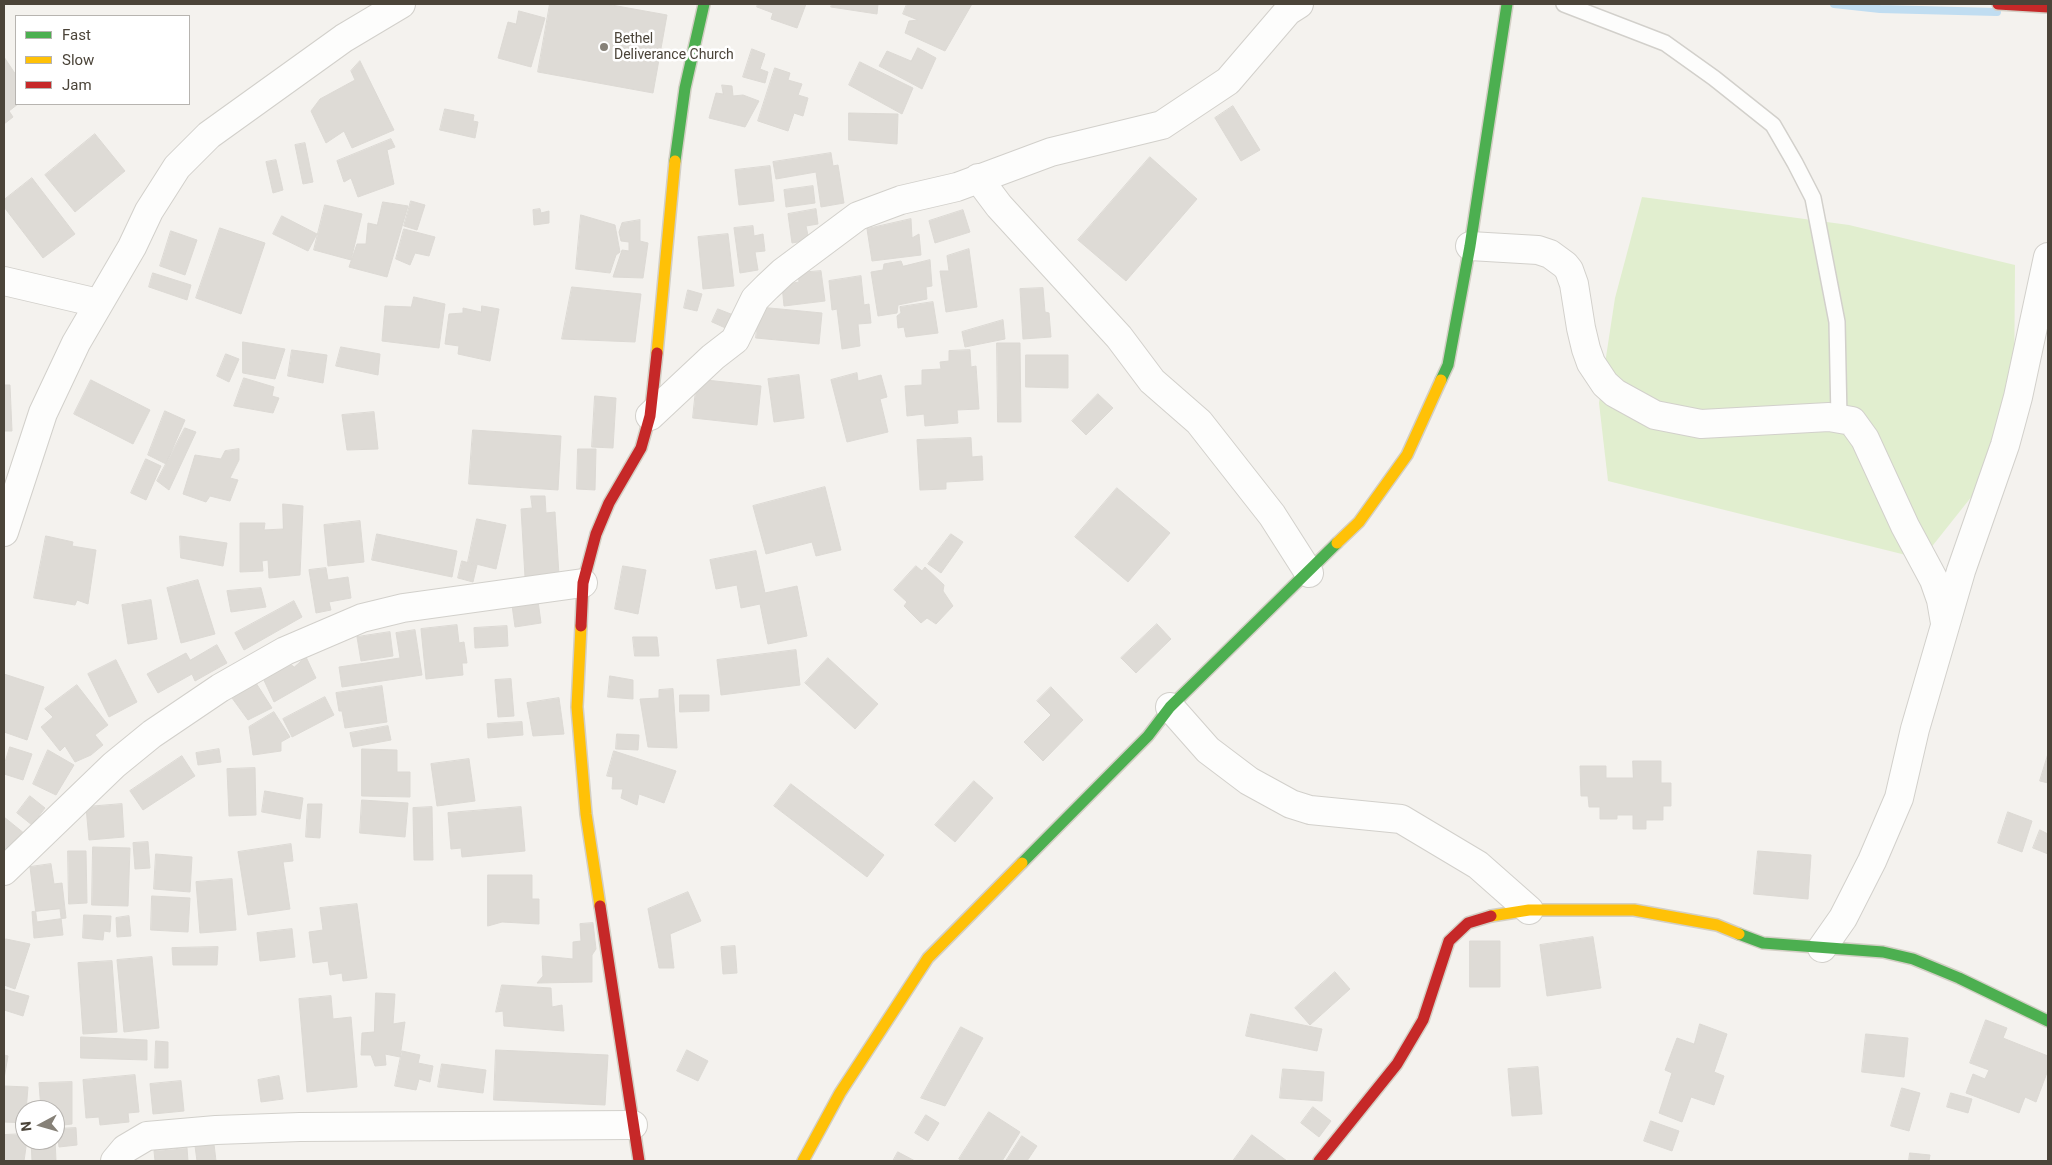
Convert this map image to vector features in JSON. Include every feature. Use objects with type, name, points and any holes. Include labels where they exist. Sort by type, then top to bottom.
[{"type":"street","points":[[4,532],[43,413],[76,343],[132,247],[149,211],[177,167],[209,135],[344,38],[401,4]]},
{"type":"street","points":[[639,1161],[586,814],[577,707],[583,583],[596,534],[609,503],[641,448],[650,416],[657,360],[658,322],[676,150],[686,88],[704,4]]},
{"type":"street","points":[[650,416],[734,340],[755,299],[767,287],[783,272],[858,216],[901,200],[957,188],[978,178],[1051,152],[1162,125],[1228,81],[1288,11],[1299,4]]},
{"type":"street","points":[[803,1161],[840,1093],[928,958],[1148,736],[1170,707],[1359,522],[1407,455],[1448,364],[1470,246],[1507,4]]},
{"type":"street","points":[[1998,4],[2048,7]]},
{"type":"street","points":[[978,178],[999,206],[1119,337],[1152,381],[1198,422],[1272,515],[1309,573]]},
{"type":"street","points":[[1470,246],[1538,250],[1550,254],[1565,265],[1572,276],[1581,328],[1591,363],[1605,384],[1615,393],[1655,415],[1701,424],[1839,418],[1854,422],[1872,453],[1905,526],[1934,580],[1941,600],[1945,627]]},
{"type":"street","points":[[1822,948],[1843,918],[1872,861],[1899,798],[1915,729],[1967,552],[2005,445],[2018,397],[2048,256]]},
{"type":"street","points":[[4,281],[98,303]]},
{"type":"street","points":[[4,872],[114,764],[152,734],[220,688],[285,651],[362,618],[404,608],[583,583]]},
{"type":"street","points":[[1170,707],[1208,750],[1249,781],[1291,804],[1310,810],[1401,819],[1478,865],[1529,910]]},
{"type":"street","points":[[1320,1161],[1397,1064],[1423,1020],[1449,941],[1468,923],[1492,916],[1529,910],[1634,910],[1717,925],[1763,943],[1882,952],[1913,959],[1959,978],[2048,1021]]},
{"type":"street","points":[[115,1161],[125,1149],[147,1136],[216,1130],[300,1127],[633,1125]]},
{"type":"lane","points":[[1564,4],[1665,42],[1773,125],[1813,198],[1837,322],[1839,418]]},
{"type":"green space","points":[[1642,197],[1849,225],[2015,265],[2014,397],[1980,486],[1922,559],[1608,481],[1599,403],[1615,298]]},
{"type":"building","points":[[550,4],[606,4],[667,15],[653,93],[538,72]]},
{"type":"building","points":[[758,4],[806,4],[797,28],[771,19],[773,13],[757,7]]},
{"type":"building","points":[[832,4],[878,4],[877,14],[831,7]]},
{"type":"building","points":[[907,4],[972,4],[945,51],[905,33],[909,21],[918,20],[903,14]]},
{"type":"building","points":[[519,11],[545,18],[531,67],[498,58],[508,22],[516,24]]},
{"type":"building","points":[[918,48],[936,58],[922,89],[879,66],[887,51],[911,61]]},
{"type":"building","points":[[752,49],[765,54],[760,69],[768,72],[765,83],[743,77]]},
{"type":"building","points":[[4,57],[15,74],[15,105],[17,105],[9,111],[13,117],[4,124]]},
{"type":"building","points":[[360,61],[394,130],[352,148],[344,131],[326,143],[311,111],[320,99],[355,80],[351,71]]},
{"type":"building","points":[[860,62],[913,88],[902,114],[849,85]]},
{"type":"building","points":[[775,68],[790,73],[788,80],[802,84],[798,95],[808,98],[803,116],[794,113],[788,131],[758,121]]},
{"type":"building","points":[[722,85],[732,86],[733,96],[743,95],[759,101],[745,127],[709,118],[716,93],[723,94]]},
{"type":"building","points":[[1233,106],[1260,150],[1241,161],[1215,118]]},
{"type":"building","points":[[445,109],[474,115],[473,121],[478,122],[475,138],[440,130]]},
{"type":"building","points":[[849,113],[898,114],[897,144],[849,140]]},
{"type":"building","points":[[95,134],[125,171],[75,212],[45,175]]},
{"type":"building","points":[[391,139],[395,147],[387,150],[394,184],[358,197],[351,178],[344,182],[337,161]]},
{"type":"building","points":[[305,143],[313,182],[303,184],[295,145]]},
{"type":"building","points":[[831,153],[833,166],[838,165],[844,203],[821,207],[816,172],[776,179],[773,162]]},
{"type":"building","points":[[1150,157],[1197,199],[1126,281],[1078,240]]},
{"type":"building","points":[[276,160],[283,190],[273,193],[266,162]]},
{"type":"building","points":[[770,166],[774,201],[739,205],[735,170]]},
{"type":"building","points":[[32,178],[75,234],[43,258],[4,207],[4,200]]},
{"type":"building","points":[[813,186],[815,203],[786,207],[784,190]]},
{"type":"building","points":[[411,201],[425,205],[417,230],[404,226]]},
{"type":"building","points":[[383,202],[408,206],[387,277],[349,267],[357,244],[366,244],[368,223],[377,225]]},
{"type":"building","points":[[325,205],[362,214],[351,260],[314,250]]},
{"type":"building","points":[[540,209],[541,213],[549,211],[549,223],[534,225],[533,210]]},
{"type":"building","points":[[816,209],[818,224],[806,226],[809,240],[792,243],[788,214]]},
{"type":"building","points":[[963,210],[970,232],[935,243],[929,221]]},
{"type":"building","points":[[581,215],[615,225],[620,252],[616,255],[610,273],[576,269]]},
{"type":"building","points":[[282,216],[317,234],[308,251],[273,234]]},
{"type":"building","points":[[911,219],[912,238],[919,234],[921,255],[872,261],[867,229]]},
{"type":"building","points":[[640,220],[640,241],[648,243],[643,278],[613,277],[622,250],[629,251],[629,242],[621,241],[619,232],[622,223]]},
{"type":"building","points":[[753,226],[754,236],[763,234],[765,251],[755,252],[758,270],[740,273],[734,228]]},
{"type":"building","points":[[220,228],[265,243],[241,314],[196,298]]},
{"type":"building","points":[[404,229],[435,237],[429,256],[415,253],[410,265],[396,259]]},
{"type":"building","points":[[171,231],[197,240],[185,275],[160,266]]},
{"type":"building","points":[[728,234],[734,286],[703,289],[698,237]]},
{"type":"building","points":[[969,249],[977,307],[946,312],[940,271],[949,271],[947,256]]},
{"type":"building","points":[[930,260],[932,286],[926,287],[927,299],[898,305],[897,313],[878,316],[871,272],[883,270],[884,264],[901,261],[903,266]]},
{"type":"building","points":[[821,271],[825,301],[784,306],[782,285],[799,282],[798,273]]},
{"type":"building","points":[[153,273],[191,285],[187,300],[149,287]]},
{"type":"building","points":[[861,276],[864,305],[869,304],[871,323],[858,324],[860,346],[842,349],[837,309],[832,310],[829,281]]},
{"type":"building","points":[[572,287],[641,294],[635,342],[562,339]]},
{"type":"building","points":[[1043,288],[1045,312],[1049,313],[1051,337],[1023,339],[1020,289]]},
{"type":"building","points":[[688,290],[702,294],[697,311],[684,308]]},
{"type":"building","points":[[414,297],[445,304],[439,348],[382,341],[385,306],[411,307]]},
{"type":"building","points":[[933,302],[938,333],[906,337],[904,327],[898,328],[897,316],[901,313],[900,307]]},
{"type":"building","points":[[482,306],[499,309],[490,361],[458,354],[459,346],[445,344],[449,314],[463,313],[463,308],[481,312]]},
{"type":"building","points":[[759,307],[822,313],[819,344],[756,338]]},
{"type":"building","points":[[718,309],[736,316],[730,330],[712,322]]},
{"type":"building","points":[[1003,320],[1005,339],[965,347],[962,332]]},
{"type":"building","points":[[243,342],[285,349],[275,379],[243,373]]},
{"type":"building","points":[[997,343],[1020,343],[1021,422],[998,422]]},
{"type":"building","points":[[341,347],[380,354],[378,375],[336,366]]},
{"type":"building","points":[[292,350],[327,355],[323,383],[288,376]]},
{"type":"building","points":[[970,350],[971,367],[976,366],[979,409],[957,410],[958,423],[925,426],[924,414],[907,416],[905,386],[922,385],[922,370],[941,369],[940,362],[949,361],[949,351]]},
{"type":"building","points":[[226,354],[239,359],[229,382],[217,376]]},
{"type":"building","points":[[1026,355],[1068,355],[1068,388],[1026,387]]},
{"type":"building","points":[[857,373],[858,381],[881,375],[887,397],[880,399],[888,432],[847,442],[831,380]]},
{"type":"building","points":[[799,375],[804,418],[774,422],[768,379]]},
{"type":"building","points":[[244,378],[274,387],[272,396],[279,398],[273,413],[234,406]]},
{"type":"building","points":[[697,379],[761,386],[757,425],[693,418]]},
{"type":"building","points":[[91,380],[150,410],[133,444],[74,414]]},
{"type":"building","points":[[4,385],[10,385],[12,431],[4,431]]},
{"type":"building","points":[[1098,394],[1113,408],[1086,435],[1072,421]]},
{"type":"building","points":[[595,396],[616,398],[613,448],[592,447]]},
{"type":"building","points":[[165,411],[185,420],[166,464],[148,455]]},
{"type":"building","points":[[374,412],[378,449],[347,450],[342,415]]},
{"type":"building","points":[[185,428],[196,432],[169,490],[157,481]]},
{"type":"building","points":[[473,430],[561,436],[558,490],[469,484]]},
{"type":"building","points":[[971,438],[972,457],[982,456],[983,480],[946,482],[946,489],[920,490],[917,440]]},
{"type":"building","points":[[239,449],[239,460],[230,478],[238,480],[230,501],[210,496],[206,502],[183,494],[195,455],[221,459],[225,451]]},
{"type":"building","points":[[578,449],[596,449],[595,490],[577,489]]},
{"type":"building","points":[[146,459],[161,466],[146,500],[131,493]]},
{"type":"building","points":[[825,487],[841,550],[816,556],[812,542],[766,554],[753,506]]},
{"type":"building","points":[[1117,488],[1170,533],[1128,582],[1075,537]]},
{"type":"building","points":[[531,496],[545,496],[546,513],[555,512],[559,575],[525,577],[521,509],[532,508]]},
{"type":"building","points":[[283,504],[303,506],[300,575],[269,578],[268,560],[262,561],[263,571],[240,572],[240,523],[265,523],[264,530],[283,529]]},
{"type":"building","points":[[477,519],[506,525],[496,569],[468,562]]},
{"type":"building","points":[[360,521],[364,562],[328,566],[324,525]]},
{"type":"building","points":[[377,534],[457,551],[452,577],[372,560]]},
{"type":"building","points":[[951,534],[963,542],[941,573],[928,564]]},
{"type":"building","points":[[46,536],[73,542],[72,546],[96,550],[88,604],[77,600],[75,605],[34,598]]},
{"type":"building","points":[[180,536],[227,543],[223,566],[181,558]]},
{"type":"building","points":[[756,551],[765,593],[797,586],[807,636],[768,644],[760,604],[741,608],[737,585],[716,589],[710,560]]},
{"type":"building","points":[[462,561],[477,565],[473,582],[458,578]]},
{"type":"building","points":[[623,566],[646,570],[638,614],[615,609]]},
{"type":"building","points":[[916,566],[922,571],[925,567],[944,585],[943,591],[953,606],[936,624],[927,618],[921,623],[904,606],[907,602],[894,590]]},
{"type":"building","points":[[326,568],[328,580],[348,577],[351,598],[329,602],[331,610],[316,613],[309,570]]},
{"type":"building","points":[[198,580],[215,634],[181,643],[167,588]]},
{"type":"building","points":[[261,588],[266,607],[231,612],[227,591]]},
{"type":"building","points":[[151,600],[157,639],[128,644],[122,605]]},
{"type":"building","points":[[294,601],[302,617],[244,650],[235,633]]},
{"type":"building","points":[[538,601],[541,623],[515,627],[512,605]]},
{"type":"building","points":[[1157,624],[1171,639],[1136,673],[1121,658]]},
{"type":"building","points":[[457,625],[459,643],[464,642],[467,663],[462,663],[463,675],[426,679],[421,629]]},
{"type":"building","points":[[507,626],[508,646],[475,648],[474,628]]},
{"type":"building","points":[[415,630],[422,675],[342,687],[339,667],[400,658],[396,633]]},
{"type":"building","points":[[390,632],[393,656],[361,661],[357,637]]},
{"type":"building","points":[[633,637],[657,637],[659,656],[635,656]]},
{"type":"building","points":[[217,645],[227,663],[195,681],[192,674],[158,693],[147,674],[186,653],[190,660]]},
{"type":"building","points":[[796,650],[800,685],[721,695],[717,660]]},
{"type":"building","points":[[306,657],[316,678],[274,702],[262,676],[287,661],[294,667]]},
{"type":"building","points":[[828,658],[878,704],[855,729],[805,683]]},
{"type":"building","points":[[116,660],[137,702],[109,717],[88,674]]},
{"type":"building","points":[[4,674],[44,687],[27,740],[4,732]]},
{"type":"building","points":[[610,676],[633,680],[633,699],[608,697]]},
{"type":"building","points":[[511,679],[514,716],[498,717],[495,680]]},
{"type":"building","points":[[256,683],[272,708],[248,720],[232,698]]},
{"type":"building","points":[[77,685],[108,725],[95,735],[103,745],[91,755],[75,762],[65,746],[60,751],[41,727],[53,717],[45,709]]},
{"type":"building","points":[[382,686],[387,722],[345,728],[342,711],[339,711],[336,693]]},
{"type":"building","points":[[1051,687],[1083,720],[1043,761],[1024,742],[1051,715],[1037,701]]},
{"type":"building","points":[[673,689],[677,748],[648,747],[640,699],[659,698],[659,690]]},
{"type":"building","points":[[680,695],[709,695],[709,711],[680,712]]},
{"type":"building","points":[[325,697],[334,715],[292,737],[283,719]]},
{"type":"building","points":[[559,698],[564,734],[533,736],[527,703]]},
{"type":"building","points":[[274,712],[290,737],[281,742],[281,751],[253,755],[249,727]]},
{"type":"building","points":[[522,722],[523,735],[488,738],[487,724]]},
{"type":"building","points":[[388,726],[391,740],[353,747],[350,733]]},
{"type":"building","points":[[617,734],[639,735],[638,750],[616,749]]},
{"type":"building","points":[[10,747],[32,754],[23,780],[4,774],[4,766]]},
{"type":"building","points":[[219,749],[221,762],[198,765],[196,753]]},
{"type":"building","points":[[362,749],[397,750],[397,772],[410,772],[410,797],[362,796]]},
{"type":"building","points":[[48,750],[74,765],[56,795],[33,784]]},
{"type":"building","points":[[614,751],[676,771],[664,803],[639,794],[637,805],[621,798],[623,789],[612,789],[613,777],[607,776]]},
{"type":"building","points":[[2048,754],[2048,783],[2040,781]]},
{"type":"building","points":[[182,756],[195,776],[143,810],[130,791]]},
{"type":"building","points":[[469,759],[475,801],[437,806],[431,764]]},
{"type":"building","points":[[1633,761],[1661,761],[1661,783],[1671,783],[1671,806],[1663,806],[1663,820],[1646,820],[1646,829],[1633,829],[1633,815],[1617,815],[1617,819],[1600,819],[1600,807],[1589,807],[1588,796],[1581,796],[1580,766],[1606,766],[1606,778],[1633,778]]},
{"type":"building","points":[[255,768],[256,815],[229,816],[227,769]]},
{"type":"building","points":[[974,781],[993,798],[955,842],[935,825]]},
{"type":"building","points":[[791,784],[884,855],[867,877],[774,806]]},
{"type":"building","points":[[265,791],[303,798],[300,819],[262,812]]},
{"type":"building","points":[[30,796],[45,808],[32,825],[17,813]]},
{"type":"building","points":[[362,800],[408,803],[405,837],[360,833]]},
{"type":"building","points":[[122,804],[124,837],[89,840],[86,807]]},
{"type":"building","points":[[308,804],[322,804],[320,838],[306,837]]},
{"type":"building","points":[[432,807],[433,860],[414,860],[413,808]]},
{"type":"building","points":[[521,807],[525,851],[462,857],[461,848],[451,849],[448,813]]},
{"type":"building","points":[[2008,812],[2032,821],[2022,852],[1998,843]]},
{"type":"building","points":[[4,817],[25,834],[4,855]]},
{"type":"building","points":[[2040,830],[2048,834],[2048,854],[2033,848]]},
{"type":"building","points":[[148,842],[150,868],[135,869],[133,843]]},
{"type":"building","points":[[291,844],[293,861],[283,862],[290,909],[248,915],[238,852]]},
{"type":"building","points":[[93,847],[130,848],[128,906],[92,905]]},
{"type":"building","points":[[68,851],[86,851],[87,903],[69,904]]},
{"type":"building","points":[[1758,851],[1811,855],[1808,899],[1754,894]]},
{"type":"building","points":[[156,854],[192,857],[190,892],[154,889]]},
{"type":"building","points":[[51,864],[54,884],[62,883],[66,918],[37,922],[30,867]]},
{"type":"building","points":[[488,875],[532,875],[532,899],[539,899],[539,924],[502,922],[488,926]]},
{"type":"building","points":[[232,879],[236,930],[200,933],[196,882]]},
{"type":"building","points":[[688,892],[701,921],[670,934],[674,968],[659,968],[648,909]]},
{"type":"building","points":[[152,896],[190,898],[188,932],[151,930]]},
{"type":"building","points":[[357,904],[367,978],[343,981],[342,973],[330,975],[328,961],[313,963],[309,932],[323,930],[320,908]]},
{"type":"building","points":[[60,909],[63,935],[34,938],[32,912]]},
{"type":"building","points":[[84,915],[111,916],[110,932],[104,931],[103,940],[83,938]]},
{"type":"building","points":[[129,916],[131,936],[117,937],[116,918]]},
{"type":"building","points":[[593,923],[596,949],[592,955],[592,982],[537,983],[543,976],[542,956],[573,959],[573,942],[581,941],[580,924]]},
{"type":"building","points":[[292,929],[295,957],[260,961],[257,933]]},
{"type":"building","points":[[1593,937],[1601,988],[1547,996],[1540,945]]},
{"type":"building","points":[[6,939],[30,944],[15,989],[4,985],[4,942]]},
{"type":"building","points":[[1470,941],[1500,941],[1500,987],[1470,987]]},
{"type":"building","points":[[735,946],[737,973],[723,974],[721,947]]},
{"type":"building","points":[[218,947],[217,965],[173,965],[172,948]]},
{"type":"building","points":[[152,957],[159,1028],[124,1032],[117,960]]},
{"type":"building","points":[[112,961],[117,1032],[83,1034],[78,963]]},
{"type":"building","points":[[1335,972],[1350,989],[1310,1025],[1295,1008]]},
{"type":"building","points":[[502,985],[551,988],[552,1007],[562,1005],[564,1031],[504,1026],[503,1011],[496,1012]]},
{"type":"building","points":[[4,989],[29,996],[23,1016],[4,1010]]},
{"type":"building","points":[[376,993],[395,994],[393,1024],[405,1022],[400,1057],[385,1054],[386,1065],[375,1066],[371,1055],[361,1055],[362,1033],[374,1032]]},
{"type":"building","points":[[331,996],[333,1019],[351,1017],[357,1087],[307,1092],[299,999]]},
{"type":"building","points":[[1251,1014],[1322,1029],[1317,1051],[1246,1036]]},
{"type":"building","points":[[1986,1020],[2007,1028],[2003,1038],[2048,1056],[2048,1070],[2036,1102],[2025,1097],[2019,1113],[1966,1093],[1973,1074],[1985,1079],[1989,1070],[1970,1063]]},
{"type":"building","points":[[1700,1024],[1727,1034],[1714,1072],[1724,1076],[1714,1105],[1691,1097],[1682,1122],[1659,1113],[1672,1073],[1665,1070],[1677,1038],[1694,1044]]},
{"type":"building","points":[[961,1027],[983,1038],[945,1106],[921,1098]]},
{"type":"building","points":[[1866,1034],[1908,1038],[1904,1077],[1862,1072]]},
{"type":"building","points":[[81,1037],[147,1040],[147,1060],[81,1058]]},
{"type":"building","points":[[156,1041],[168,1042],[168,1068],[155,1068]]},
{"type":"building","points":[[496,1050],[608,1055],[605,1105],[494,1100]]},
{"type":"building","points":[[687,1050],[708,1061],[698,1081],[677,1071]]},
{"type":"building","points":[[402,1051],[420,1055],[418,1063],[433,1066],[430,1082],[419,1079],[416,1090],[395,1086]]},
{"type":"building","points":[[4,1055],[8,1056],[4,1079]]},
{"type":"building","points":[[442,1064],[486,1070],[483,1093],[438,1087]]},
{"type":"building","points":[[1538,1067],[1542,1114],[1512,1116],[1508,1069]]},
{"type":"building","points":[[1283,1069],[1324,1072],[1322,1101],[1280,1098]]},
{"type":"building","points":[[135,1075],[139,1112],[128,1113],[129,1122],[100,1125],[99,1117],[86,1118],[83,1080]]},
{"type":"building","points":[[279,1076],[283,1099],[261,1102],[258,1080]]},
{"type":"building","points":[[181,1081],[184,1111],[153,1114],[150,1084]]},
{"type":"building","points":[[72,1082],[72,1124],[65,1125],[65,1100],[40,1100],[39,1083]]},
{"type":"building","points":[[4,1086],[28,1087],[27,1100],[15,1100],[15,1123],[4,1122]]},
{"type":"building","points":[[1902,1088],[1920,1093],[1909,1131],[1891,1126]]},
{"type":"building","points":[[1951,1093],[1972,1099],[1968,1113],[1947,1107]]},
{"type":"building","points":[[1313,1107],[1331,1121],[1319,1137],[1301,1123]]},
{"type":"building","points":[[989,1112],[1020,1132],[1002,1161],[962,1161],[959,1159]]},
{"type":"building","points":[[926,1115],[939,1123],[928,1141],[915,1133]]},
{"type":"building","points":[[1651,1121],[1679,1131],[1672,1151],[1644,1141]]},
{"type":"building","points":[[76,1128],[77,1145],[65,1146],[65,1129]]},
{"type":"building","points":[[15,1134],[15,1150],[26,1150],[24,1161],[4,1161],[4,1135]]},
{"type":"building","points":[[1252,1135],[1287,1161],[1233,1161]]},
{"type":"building","points":[[1022,1136],[1037,1146],[1027,1161],[1006,1161]]},
{"type":"building","points":[[214,1144],[216,1161],[197,1161],[195,1146]]},
{"type":"building","points":[[187,1148],[188,1161],[155,1161],[154,1151]]},
{"type":"building","points":[[31,1150],[56,1150],[56,1161],[32,1161]]},
{"type":"building","points":[[898,1152],[915,1161],[893,1161]]},
{"type":"building","points":[[1910,1153],[1930,1155],[1929,1161],[1909,1161]]},
{"type":"waterway","points":[[1834,4],[1880,9],[1997,12]]},
{"type":"traffic: fast","points":[[675,161],[685,88],[704,4]]},
{"type":"traffic: fast","points":[[1441,380],[1448,365],[1470,246],[1507,4]]},
{"type":"traffic: fast","points":[[1022,863],[1148,736],[1170,707],[1337,543]]},
{"type":"traffic: fast","points":[[1739,934],[1763,943],[1883,952],[1913,959],[1959,978],[2048,1021]]},
{"type":"traffic: slow","points":[[657,353],[675,161]]},
{"type":"traffic: slow","points":[[1337,543],[1359,522],[1407,455],[1441,380]]},
{"type":"traffic: slow","points":[[581,626],[577,707],[586,814],[600,906]]},
{"type":"traffic: slow","points":[[803,1161],[840,1093],[928,958],[1022,863]]},
{"type":"traffic: slow","points":[[1491,916],[1529,910],[1634,910],[1717,925],[1739,934]]},
{"type":"traffic: jam","points":[[1998,4],[2048,7]]},
{"type":"traffic: jam","points":[[581,626],[583,583],[596,534],[609,503],[641,448],[650,416],[657,353]]},
{"type":"traffic: jam","points":[[600,906],[639,1161]]},
{"type":"traffic: jam","points":[[1319,1161],[1397,1064],[1423,1020],[1449,941],[1468,923],[1491,916]]},
{"type":"place","name":"Bethel Deliverance Church","points":[[604,47]]}]
